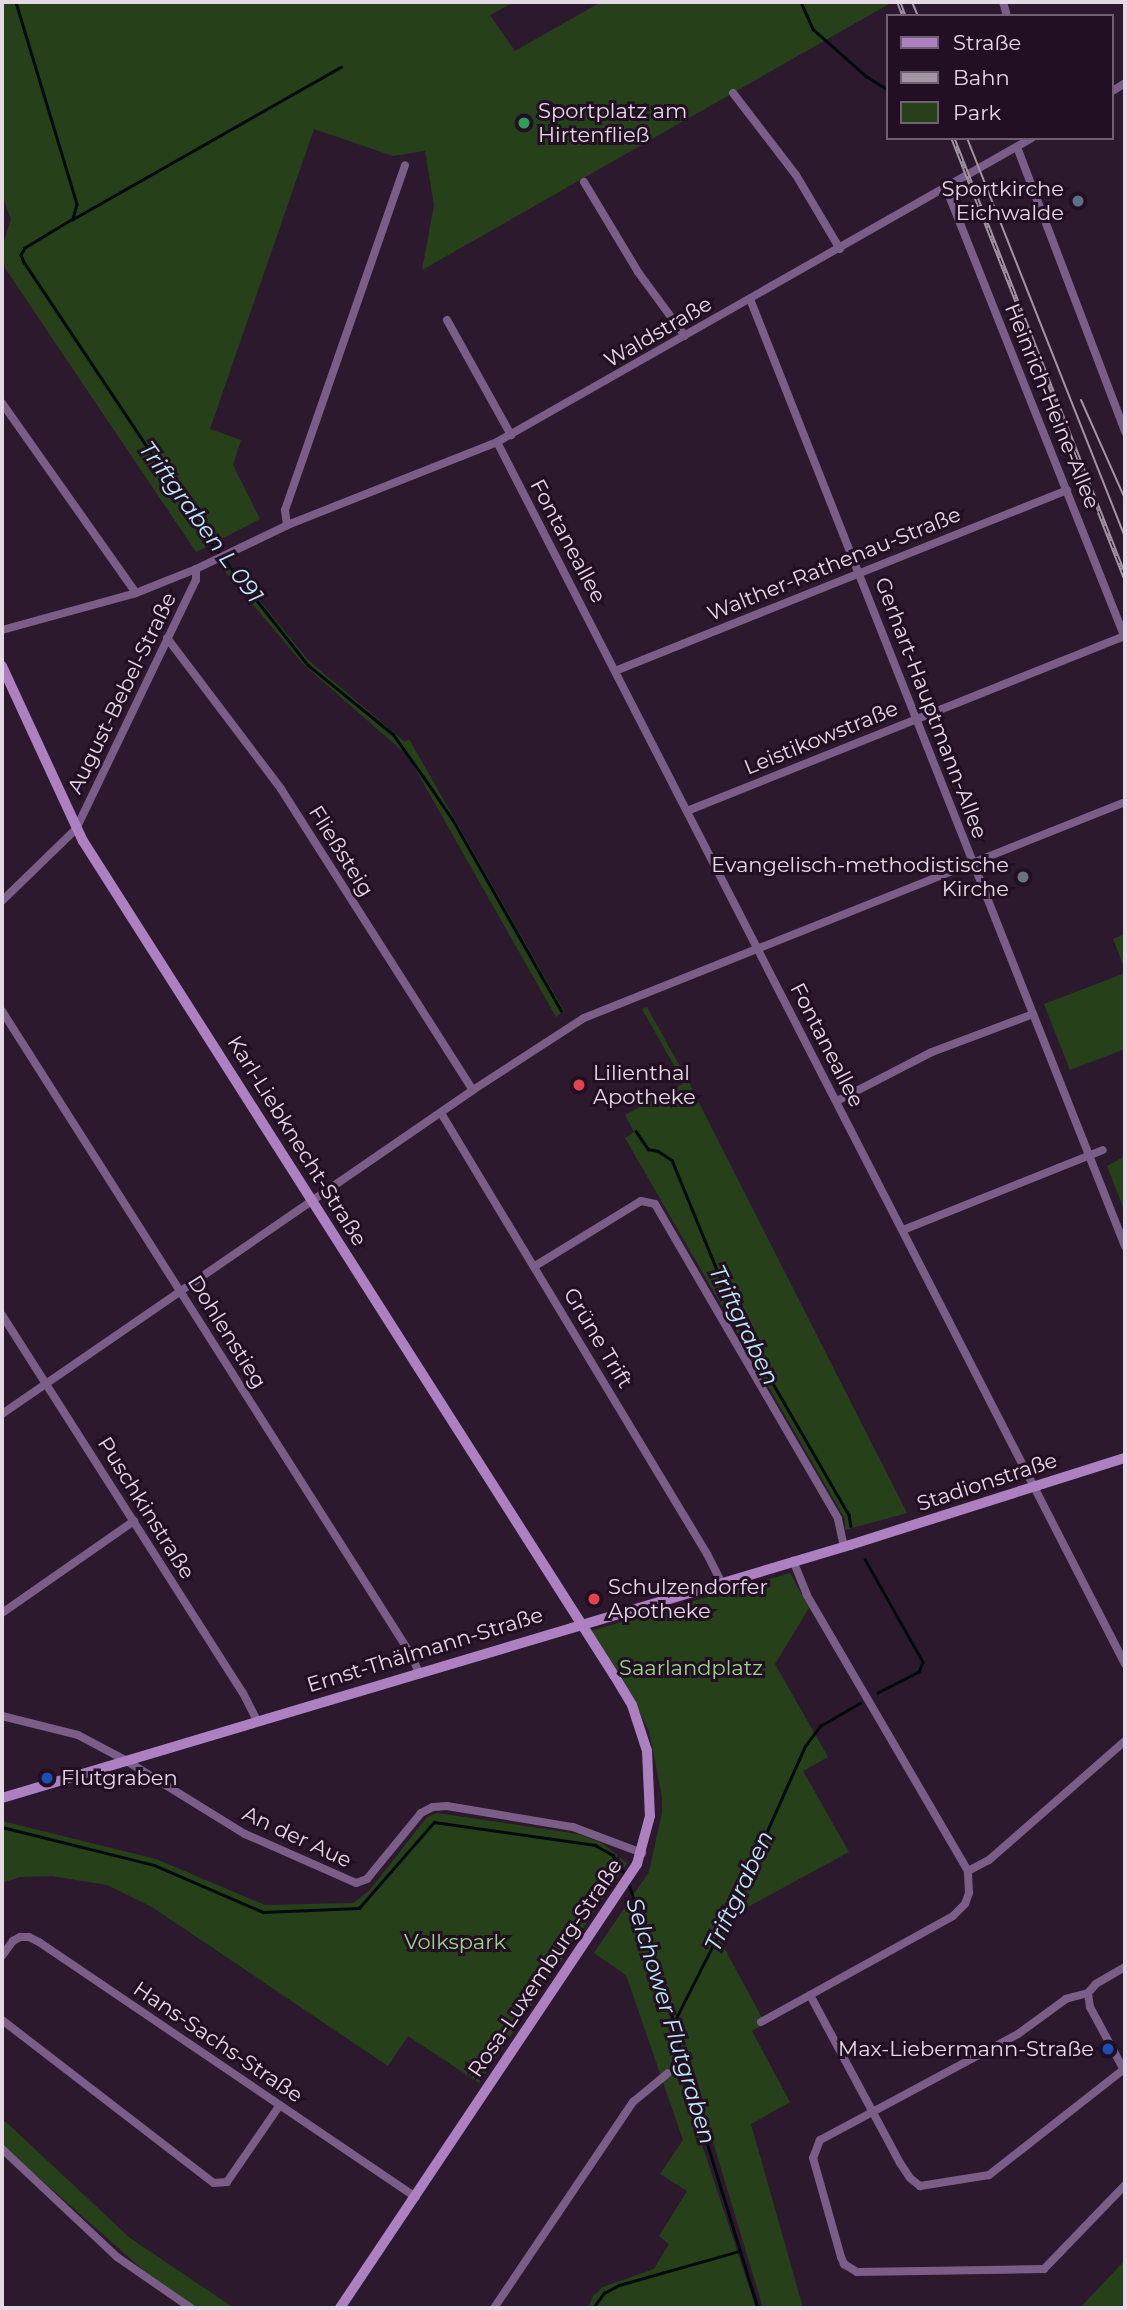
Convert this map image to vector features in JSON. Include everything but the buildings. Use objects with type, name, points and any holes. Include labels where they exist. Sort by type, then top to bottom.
[{"type":"street","points":[[733,93],[796,175],[840,249]]},
{"type":"street","name":"Waldstraße","points":[[287,525],[511,435],[1028,140]]},
{"type":"street","points":[[1017,147],[1125,432]]},
{"type":"street","points":[[2,630],[136,593],[197,569],[287,525],[285,510],[405,165]]},
{"type":"street","points":[[584,182],[633,265],[685,336]]},
{"type":"street","name":"Heinrich-Heine-Allee","points":[[946,188],[1125,637]]},
{"type":"street","name":"Gerhart-Hauptmann-Allee","points":[[750,299],[1125,1246]]},
{"type":"street","points":[[447,320],[511,435]]},
{"type":"street","points":[[2,403],[136,593]]},
{"type":"street","name":"Fontaneallee","points":[[497,442],[1125,1664]]},
{"type":"street","name":"Walther-Rathenau-Straße","points":[[615,671],[1067,490]]},
{"type":"street","name":"August-Bebel-Straße","points":[[2,901],[76,829],[196,580],[197,569]]},
{"type":"street","name":"Leistikowstraße","points":[[687,811],[1125,637]]},
{"type":"street","name":"Fließsteig","points":[[167,638],[281,789],[473,1090]]},
{"type":"street","name":"Karl-Liebknecht-Straße","points":[[2,666],[76,829],[581,1623]]},
{"type":"street","points":[[2,1414],[473,1090],[574,1024],[758,947],[1125,802]]},
{"type":"street","name":"Dohlenstieg","points":[[2,1011],[412,1657],[419,1673]]},
{"type":"street","points":[[837,1101],[934,1051],[1033,1014]]},
{"type":"street","name":"Grüne Trift","points":[[441,1113],[718,1572],[721,1582]]},
{"type":"street","points":[[903,1230],[1103,1150]]},
{"type":"street","points":[[534,1266],[641,1201],[655,1204],[838,1519],[844,1547]]},
{"type":"street","name":"Puschkinstraße","points":[[2,1315],[250,1705],[257,1721]]},
{"type":"street","name":"Stadionstraße","points":[[860,1542],[1125,1458]]},
{"type":"street","points":[[2,1613],[134,1521]]},
{"type":"street","name":"Ernst-Thälmann-Straße","points":[[2,1798],[581,1623],[860,1542]]},
{"type":"street","points":[[761,2022],[961,1910],[970,1893],[968,1871],[807,1595],[793,1561]]},
{"type":"street","name":"Rosa-Luxemburg-Straße","points":[[340,2308],[621,1891],[642,1853],[652,1797],[645,1741],[632,1704],[581,1623]]},
{"type":"street","points":[[2,1716],[78,1735],[125,1760]]},
{"type":"street","points":[[968,1871],[989,1860],[1125,1741]]},
{"type":"street","name":"An der Aue","points":[[125,1760],[245,1834],[356,1883],[367,1880],[421,1813],[433,1807],[573,1827],[642,1853]]},
{"type":"street","name":"Hans-Sachs-Straße","points":[[2,1956],[13,1941],[20,1937],[29,1937],[39,1942],[416,2197]]},
{"type":"street","points":[[1125,1967],[1096,1984],[1088,1993],[1066,1999],[1018,2034],[820,2140],[813,2153],[841,2258],[844,2264],[857,2272],[1044,2269],[1125,2185]]},
{"type":"street","points":[[810,1995],[914,2182],[929,2186],[983,2177],[1124,2070],[1088,2002],[1088,1993]]},
{"type":"street","points":[[2,2020],[214,2183],[228,2182],[280,2105]]},
{"type":"street","points":[[494,2308],[633,2102],[668,2073]]},
{"type":"street","points":[[2,2149],[117,2257],[191,2308]]},
{"type":"green space","points":[[2,2],[514,2],[490,15],[515,51],[601,2],[889,4],[422,270],[434,205],[425,151],[393,156],[314,129],[210,429],[241,440],[233,465],[260,519],[196,552],[5,268],[2,248],[11,219],[2,195]]},
{"type":"green space","points":[[231,565],[308,660],[405,742],[409,739],[564,1011],[556,1017],[408,756],[303,664],[223,569]]},
{"type":"green space","points":[[1125,934],[1125,970],[1113,939]]},
{"type":"green space","points":[[1125,973],[1125,1049],[1070,1070],[1044,1004]]},
{"type":"green space","points":[[647,1007],[688,1081],[907,1513],[845,1530],[845,1519],[625,1138],[634,1132],[625,1115],[684,1083],[642,1009]]},
{"type":"green space","points":[[1125,1156],[1125,1212],[1107,1166]]},
{"type":"green space","name":"Saarlandplatz","points":[[790,1573],[809,1608],[775,1664],[828,1757],[803,1771],[849,1852],[733,1915],[721,1942],[760,2014],[764,2024],[752,2031],[790,2102],[751,2124],[803,2308],[763,2308],[692,2072],[680,2078],[756,2308],[588,2308],[593,2296],[603,2287],[654,2269],[669,2244],[659,2236],[687,2191],[660,2174],[683,2140],[626,1975],[594,1953],[649,1872],[662,1812],[662,1797],[649,1731],[621,1675],[591,1631]]},
{"type":"green space","name":"Volkspark","points":[[437,1813],[578,1834],[602,1843],[627,1863],[479,2083],[408,2036],[388,2066],[152,1907],[107,1885],[52,1876],[20,1877],[2,1883],[2,1821],[156,1859],[265,1905],[353,1903],[370,1890],[427,1817]]},
{"type":"green space","points":[[2,2122],[6,2122],[130,2238],[234,2308],[196,2308],[141,2268],[2,2145]]},
{"type":"green space","points":[[1125,2260],[1125,2308],[1080,2308]]},
{"type":"waterway","name":"Triftgraben L 091","points":[[16,2],[77,204],[73,219],[25,248],[21,255],[24,262],[213,545],[308,665],[393,734],[453,820],[561,1010]]},
{"type":"waterway","points":[[801,2],[813,29],[866,76],[886,88]]},
{"type":"waterway","points":[[73,219],[341,67]]},
{"type":"waterway","name":"Triftgraben","points":[[636,1131],[648,1149],[658,1151],[672,1160],[741,1328],[849,1515],[851,1526]]},
{"type":"waterway","name":"Triftgraben","points":[[865,1559],[923,1662],[919,1672],[878,1693]]},
{"type":"waterway","name":"Triftgraben","points":[[675,2020],[738,1896],[805,1746],[820,1726],[860,1703]]},
{"type":"waterway","name":"Selchower Flutgraben","points":[[2,1827],[154,1865],[263,1912],[359,1908],[434,1822],[595,1845],[613,1855],[625,1874]]},
{"type":"waterway","name":"Selchower Flutgraben","points":[[629,1884],[674,2022],[686,2074],[758,2308]]},
{"type":"waterway","points":[[593,2308],[604,2293],[619,2285],[739,2251]]},
{"type":"tram line","points":[[912,2],[917,14]]},
{"type":"tram line","points":[[968,140],[1125,538]]},
{"type":"tram line","points":[[1081,400],[1125,499]]},
{"type":"railway","points":[[899,2],[903,14]]},
{"type":"railway","points":[[954,140],[1125,577]]},
{"type":"place","name":"Sportplatz am Hirtenfließ","points":[[524,123]]},
{"type":"place","name":"Sportkirche Eichwalde","points":[[1078,201]]},
{"type":"place","name":"Evangelisch-methodistische Kirche","points":[[1023,877]]},
{"type":"place","name":"Lilienthal Apotheke","points":[[579,1085]]},
{"type":"place","name":"Schulzendorfer Apotheke","points":[[594,1599]]},
{"type":"place","name":"Flutgraben","points":[[47,1778]]},
{"type":"place","name":"Max-Liebermann-Straße","points":[[1108,2049]]}]
